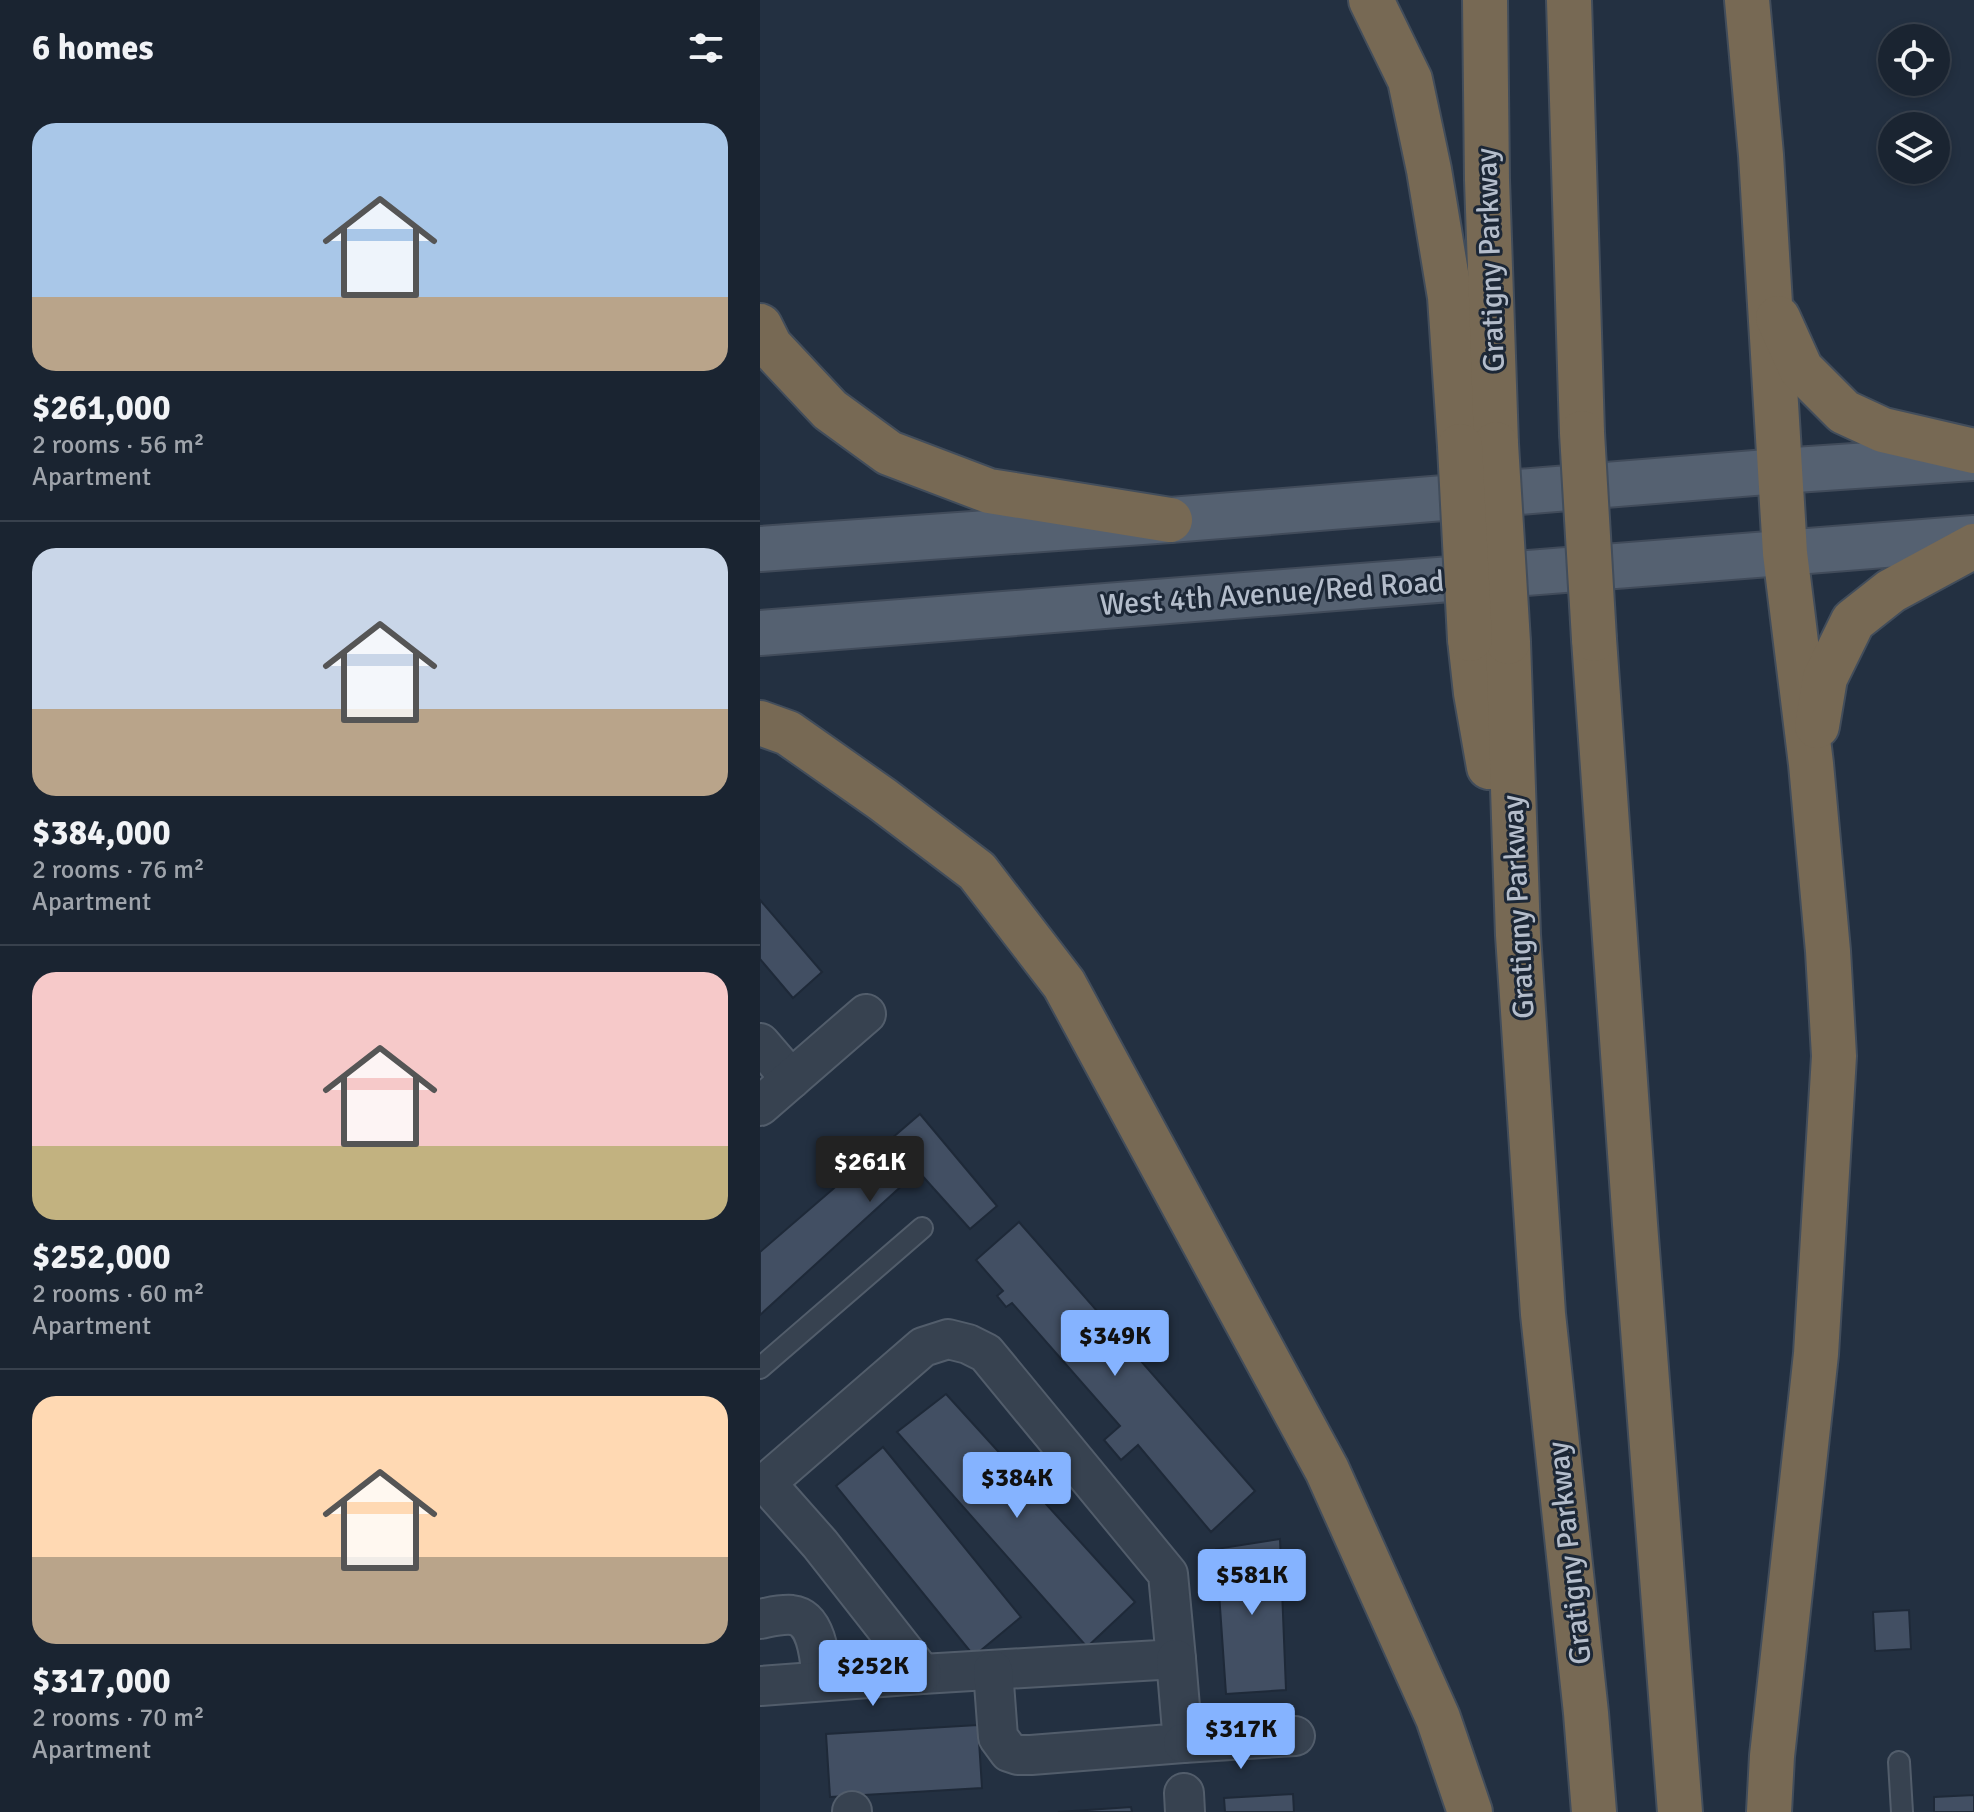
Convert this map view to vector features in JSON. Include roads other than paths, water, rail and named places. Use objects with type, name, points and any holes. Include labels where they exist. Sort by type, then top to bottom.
[{"type":"highway","points":[[1371,0],[1410,80],[1478,445]]},
{"type":"highway","name":"Gratigny Parkway","points":[[1485,0],[1487,180],[1478,445],[1489,640],[1518,935],[1543,1314],[1594,1812]]},
{"type":"highway","points":[[1569,0],[1582,433],[1594,639],[1680,1812]]},
{"type":"highway","points":[[1747,0],[1761,155],[1785,553],[1811,764],[1834,1056],[1816,1354],[1772,1756],[1769,1812]]},
{"type":"highway","points":[[1768,297],[1801,369],[1844,412],[1883,430],[1974,451]]},
{"type":"highway","points":[[760,326],[770,346],[830,410],[889,453],[989,491],[1170,520]]},
{"type":"highway","points":[[1811,764],[1825,678],[1853,621],[1891,591],[1974,546]]},
{"type":"highway","points":[[760,723],[788,733],[977,871],[1064,984],[1327,1470],[1438,1718],[1470,1812]]},
{"type":"main road","points":[[760,549],[1974,458]]},
{"type":"main road","name":"West 4th Avenue/Red Road","points":[[760,633],[1974,538]]},
{"type":"street","points":[[760,1106],[866,1014]]},
{"type":"street","points":[[760,1043],[791,1079]]},
{"type":"street","points":[[922,1674],[820,1544],[762,1494],[923,1347],[948,1339],[986,1353],[1168,1574],[1183,1743]]},
{"type":"street","points":[[760,1619],[795,1615],[801,1618],[815,1638],[822,1680]]},
{"type":"street","points":[[760,1686],[1176,1659]]},
{"type":"street","points":[[993,1670],[998,1737],[1009,1752],[1018,1755],[1295,1736]]},
{"type":"lane","points":[[760,1368],[922,1228]]},
{"type":"lane","points":[[1899,1762],[1902,1812]]}]
